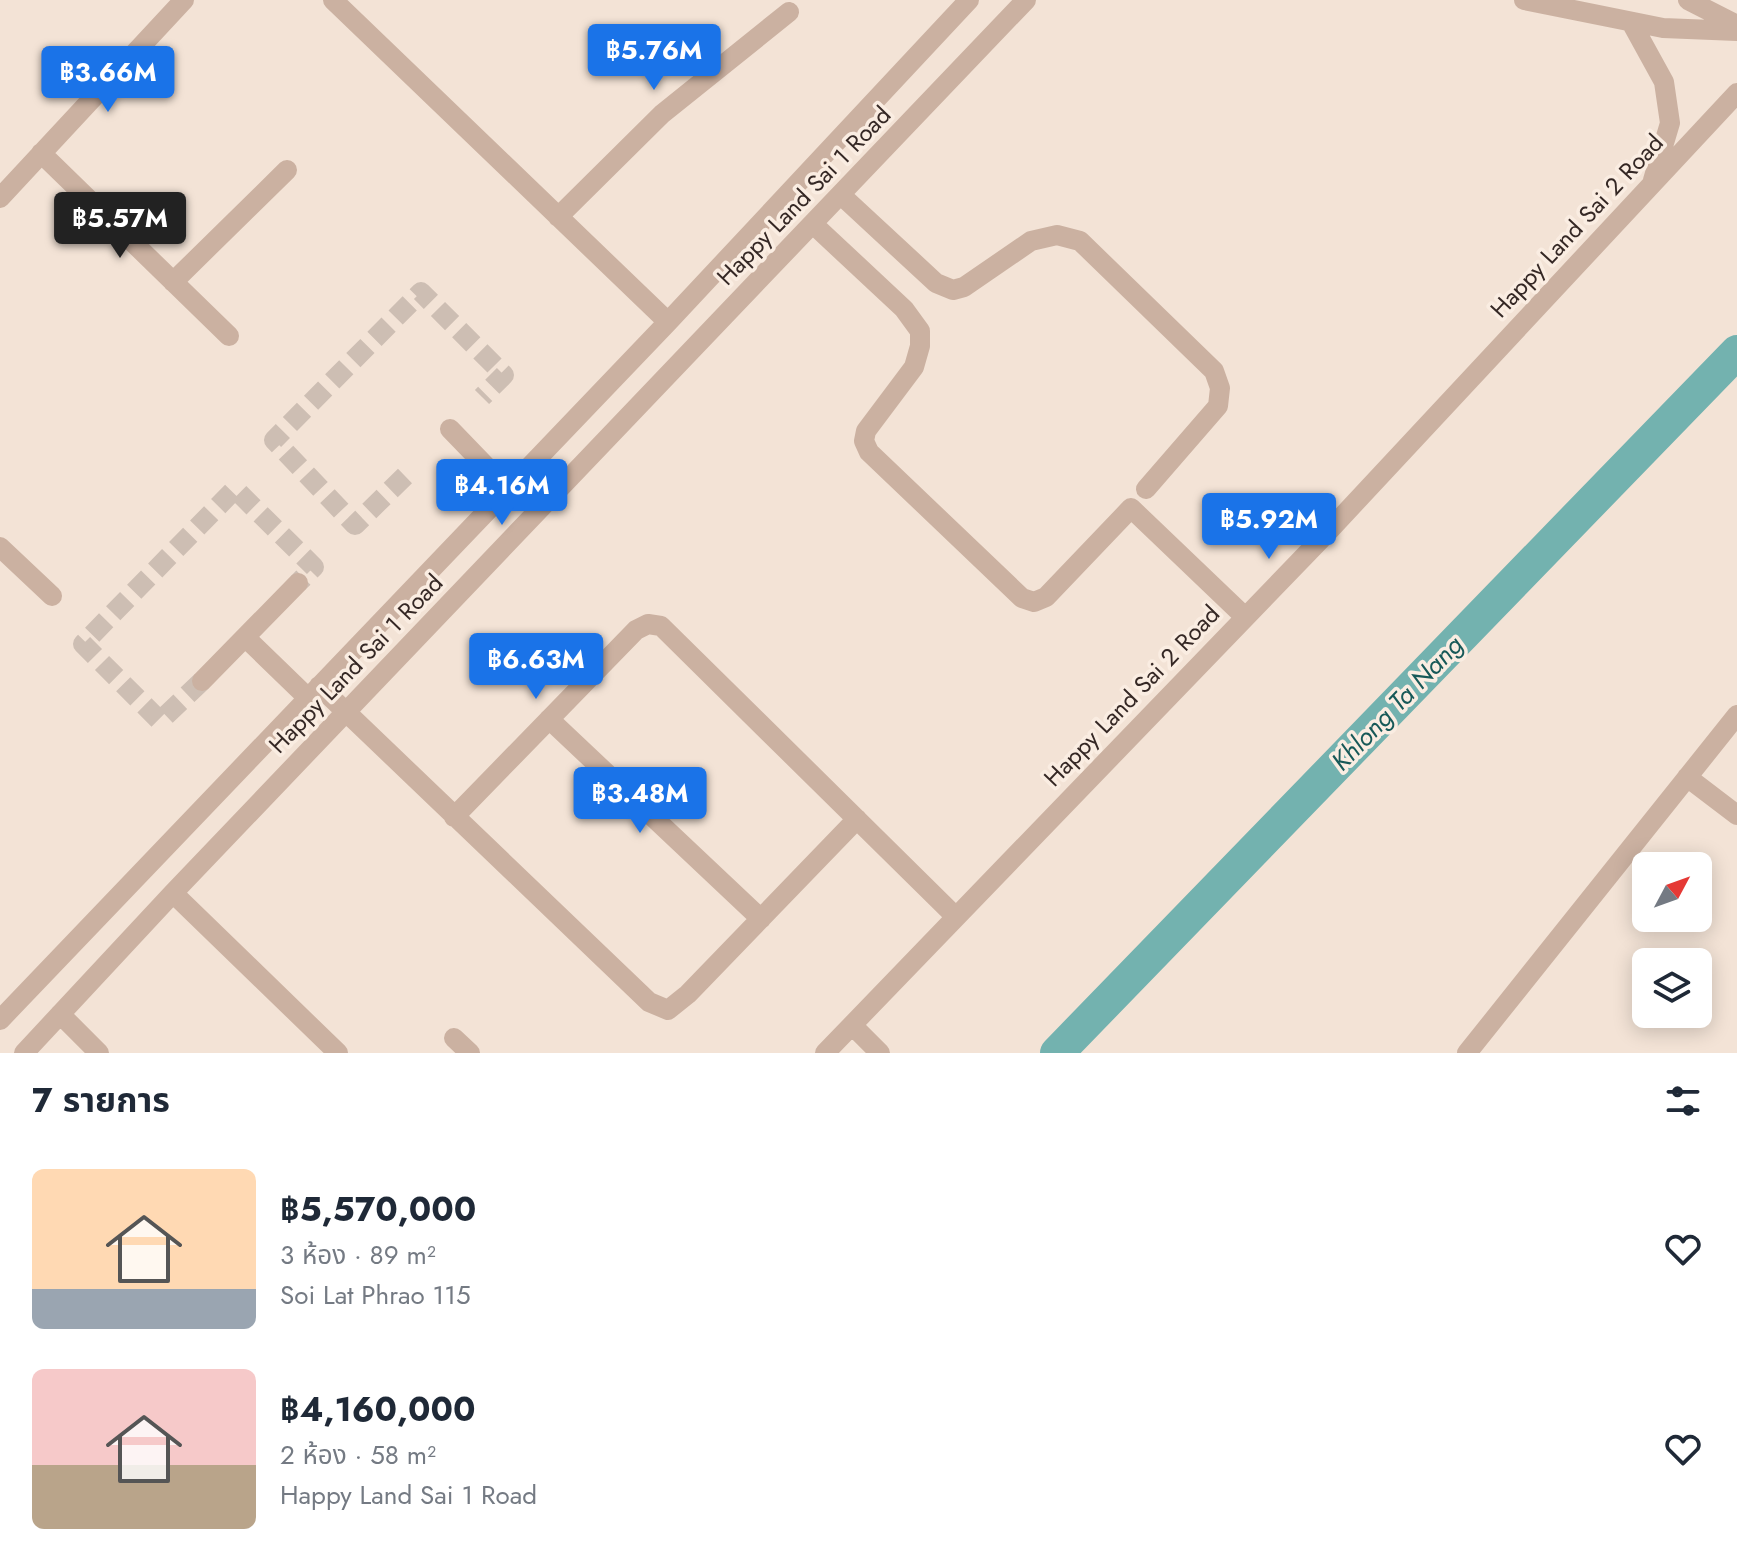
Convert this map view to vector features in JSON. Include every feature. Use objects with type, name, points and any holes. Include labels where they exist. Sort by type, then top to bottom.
[{"type":"street","points":[[0,198],[184,0]]},
{"type":"street","points":[[333,0],[668,322]]},
{"type":"street","name":"Happy Land Sai 1 Road","points":[[0,1020],[668,322],[969,0]]},
{"type":"street","name":"Happy Land Sai 1 Road","points":[[24,1053],[345,712],[1026,0]]},
{"type":"street","points":[[1524,0],[1552,3],[1663,28],[1737,28]]},
{"type":"street","points":[[1688,0],[1737,28]]},
{"type":"street","points":[[558,217],[662,114],[789,12]]},
{"type":"street","points":[[1631,22],[1664,82],[1670,123],[1652,184]]},
{"type":"street","name":"Happy Land Sai 2 Road","points":[[825,1053],[1245,617],[1737,93]]},
{"type":"street","points":[[41,153],[229,336]]},
{"type":"street","points":[[173,282],[287,170]]},
{"type":"street","points":[[841,195],[936,283],[953,290],[964,287],[1031,241],[1057,235],[1080,241],[1214,371],[1220,388],[1218,406],[1146,489]]},
{"type":"street","points":[[813,224],[904,309],[920,331],[920,346],[914,367],[866,431],[864,441],[869,452],[1022,598],[1034,602],[1046,597],[1131,508],[1245,617]]},
{"type":"street","points":[[450,429],[508,489]]},
{"type":"street","points":[[0,547],[52,596]]},
{"type":"street","points":[[426,574],[453,600]]},
{"type":"street","points":[[202,681],[298,583]]},
{"type":"street","points":[[454,817],[636,630],[648,624],[661,626],[956,917]]},
{"type":"street","points":[[245,637],[313,692],[345,712],[649,1002],[668,1010],[688,994],[857,819]]},
{"type":"street","points":[[1467,1053],[1737,715]]},
{"type":"street","points":[[549,719],[761,919]]},
{"type":"street","points":[[1687,777],[1737,815]]},
{"type":"street","points":[[173,893],[338,1053]]},
{"type":"street","points":[[60,1014],[99,1053]]},
{"type":"street","points":[[852,1025],[880,1053]]},
{"type":"street","points":[[454,1038],[470,1053]]},
{"type":"waterway","name":"Khlong Ta Nang","points":[[1057,1053],[1737,352]]},
{"type":"tunnel","points":[[405,476],[355,525],[274,440],[421,292],[504,375],[482,397]]},
{"type":"tunnel","points":[[202,681],[160,721],[83,644],[235,489],[314,567],[298,583]]}]
